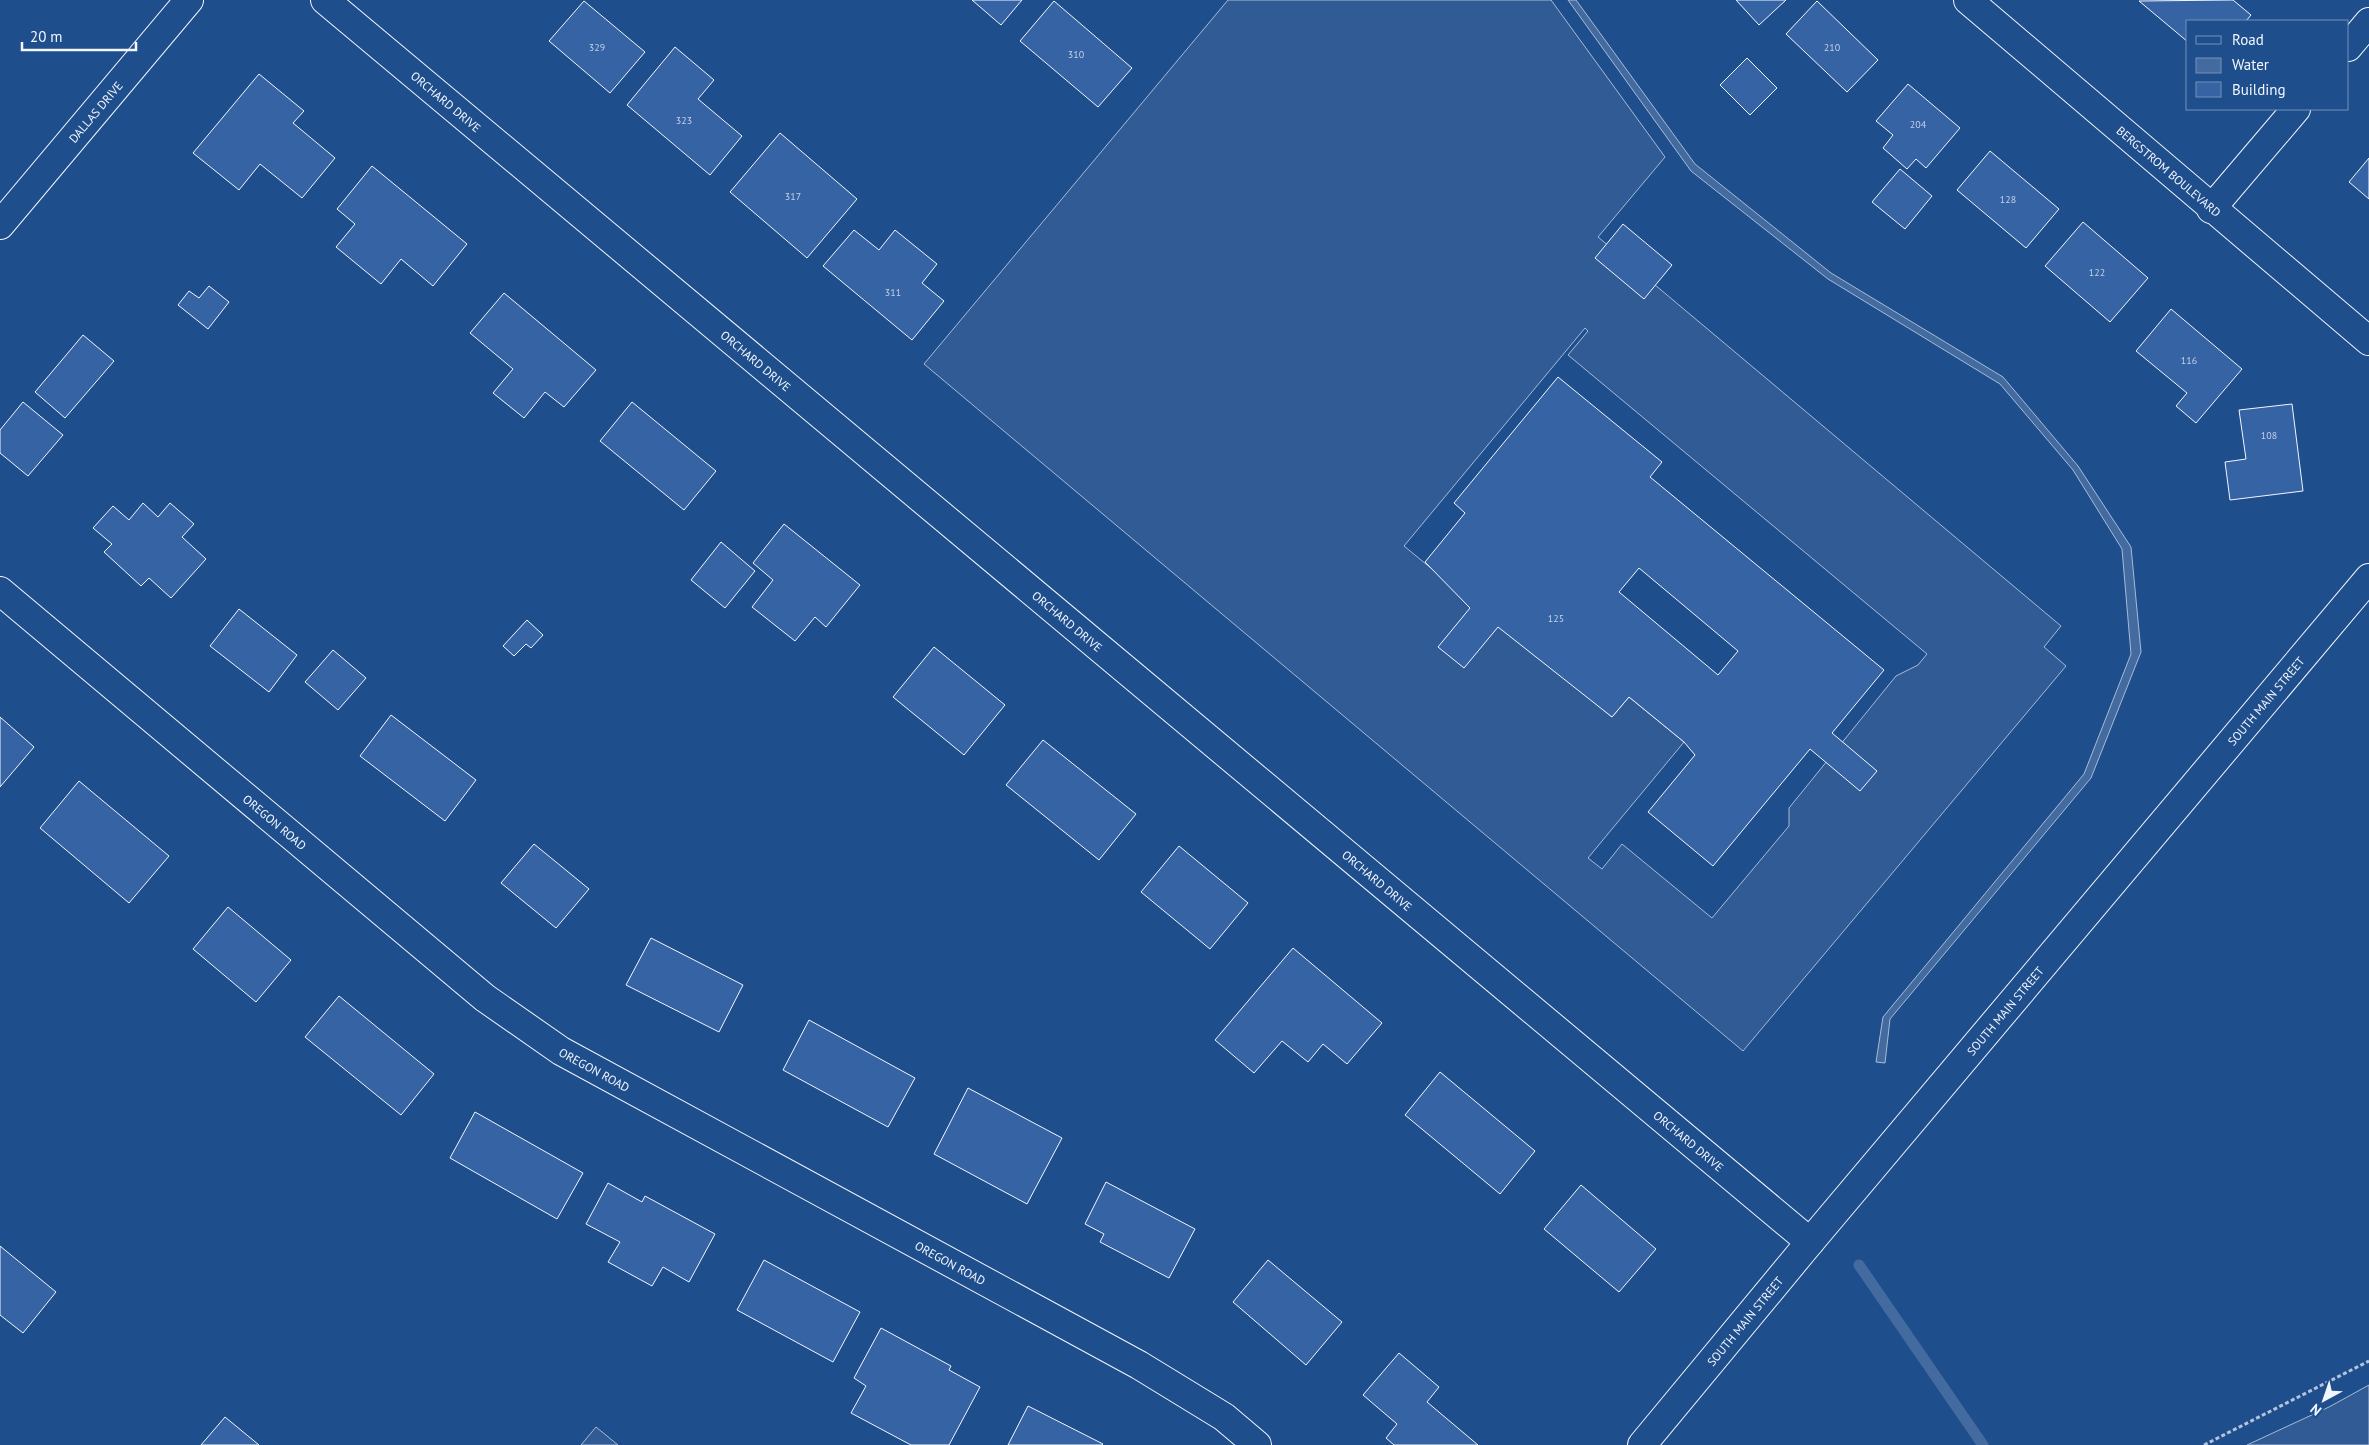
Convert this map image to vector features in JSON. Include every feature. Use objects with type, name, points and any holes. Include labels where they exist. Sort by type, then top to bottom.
[{"type":"street","name":"DALLAS DRIVE","points":[[0,225],[189,0]]},
{"type":"street","name":"ORCHARD DRIVE","points":[[325,0],[1810,1242]]},
{"type":"street","name":"BERGSTROM BOULEVARD","points":[[1968,0],[2369,341]]},
{"type":"street","points":[[2349,46],[2369,22]]},
{"type":"street","points":[[2211,208],[2295,110]]},
{"type":"street","name":"SOUTH MAIN STREET","points":[[1642,1445],[1810,1242],[2369,578]]},
{"type":"street","name":"OREGON ROAD","points":[[0,591],[485,998],[560,1051],[1139,1365],[1224,1417],[1257,1445]]},
{"type":"path","points":[[2204,1445],[2369,1361]]},
{"type":"shaded area","points":[[1228,0],[1551,0],[1665,157],[1598,237],[2061,626],[2044,647],[2066,666],[1743,1051],[924,364]],"holes":[[[1585,328],[1588,331],[1568,355],[1927,654],[1918,665],[1896,676],[1789,808],[1789,826],[1712,918],[1622,844],[1602,869],[1588,858],[1684,742],[1629,697],[1612,717],[1404,546]]]},
{"type":"shaded area","points":[[2369,1385],[2369,1445],[2247,1445],[2329,1407]]},
{"type":"shaded area","points":[[596,1427],[618,1445],[581,1445]]},
{"type":"water","points":[[1568,0],[1576,0],[1695,164],[1831,273],[2003,377],[2078,466],[2131,547],[2141,652],[2091,778],[1890,1019],[1885,1063],[1876,1062],[1883,1017],[2084,774],[2131,654],[2122,549],[2073,470],[2000,384],[1828,279],[1691,171]]},
{"type":"building","points":[[972,0],[1022,0],[1001,25]]},
{"type":"building","points":[[1736,0],[1786,0],[1759,25]]},
{"type":"building","points":[[2233,0],[2251,15],[2247,20],[2186,20],[2186,40],[2139,1]]},
{"type":"building","points":[[584,1],[645,52],[610,93],[549,41]]},
{"type":"building","points":[[1054,1],[1132,68],[1098,107],[1020,41]]},
{"type":"building","points":[[1817,1],[1878,60],[1847,92],[1786,34]]},
{"type":"building","points":[[675,47],[714,80],[698,99],[742,136],[710,175],[627,105]]},
{"type":"building","points":[[1747,58],[1777,88],[1750,115],[1720,85]]},
{"type":"building","points":[[259,74],[304,111],[293,123],[335,158],[302,198],[260,164],[239,190],[193,153]]},
{"type":"building","points":[[1908,84],[1960,128],[1926,168],[1916,159],[1907,169],[1883,148],[1893,135],[1876,121]]},
{"type":"building","points":[[780,133],[857,199],[807,258],[730,192]]},
{"type":"building","points":[[1990,151],[2059,209],[2026,248],[1957,190]]},
{"type":"building","points":[[2369,158],[2369,199],[2349,182]]},
{"type":"building","points":[[372,166],[467,244],[433,286],[401,259],[381,284],[336,247],[355,224],[337,209]]},
{"type":"building","points":[[1900,169],[1932,196],[1905,229],[1872,202]]},
{"type":"building","points":[[2083,222],[2148,278],[2110,322],[2045,266]]},
{"type":"building","points":[[1623,224],[1672,265],[1644,299],[1595,258]]},
{"type":"building","points":[[854,230],[879,250],[895,230],[937,264],[922,283],[944,301],[912,340],[823,266]]},
{"type":"building","points":[[209,286],[229,302],[208,329],[178,305],[189,291],[199,298]]},
{"type":"building","points":[[504,293],[596,370],[564,407],[545,392],[524,418],[493,393],[513,369],[470,333]]},
{"type":"building","points":[[2171,309],[2242,369],[2196,423],[2176,406],[2187,393],[2136,351]]},
{"type":"building","points":[[83,335],[114,361],[65,418],[35,392]]},
{"type":"building","points":[[1558,377],[1662,462],[1650,477],[1884,670],[1832,733],[1877,771],[1860,791],[1810,749],[1713,866],[1648,812],[1695,755],[1684,742],[1629,697],[1612,717],[1498,627],[1464,668],[1438,647],[1470,608],[1425,562],[1465,513],[1454,503]],"holes":[[[1639,568],[1738,651],[1718,675],[1619,592]]]},
{"type":"building","points":[[23,402],[63,435],[28,476],[0,453],[0,430]]},
{"type":"building","points":[[632,402],[716,471],[684,510],[600,441]]},
{"type":"building","points":[[2292,404],[2303,491],[2230,500],[2225,462],[2246,459],[2239,410]]},
{"type":"building","points":[[143,503],[158,517],[170,503],[194,524],[182,537],[206,559],[171,598],[149,578],[141,586],[104,552],[112,544],[93,528],[113,506],[129,520]]},
{"type":"building","points":[[784,524],[860,585],[826,627],[815,617],[795,641],[752,607],[773,580],[753,563]]},
{"type":"building","points":[[721,542],[755,571],[725,608],[691,580]]},
{"type":"building","points":[[239,609],[297,655],[269,692],[210,646]]},
{"type":"building","points":[[527,620],[543,635],[531,648],[526,644],[514,656],[503,646]]},
{"type":"building","points":[[934,647],[1005,705],[964,755],[893,697]]},
{"type":"building","points":[[333,650],[366,678],[338,710],[305,682]]},
{"type":"building","points":[[391,715],[476,780],[445,821],[360,756]]},
{"type":"building","points":[[0,717],[34,747],[0,787]]},
{"type":"building","points":[[1043,740],[1136,814],[1099,860],[1006,785]]},
{"type":"building","points":[[79,781],[169,856],[129,903],[40,828]]},
{"type":"building","points":[[534,844],[589,889],[556,928],[501,883]]},
{"type":"building","points":[[1179,846],[1248,903],[1210,949],[1141,892]]},
{"type":"building","points":[[228,907],[291,960],[256,1002],[193,949]]},
{"type":"building","points":[[651,938],[743,985],[719,1032],[626,985]]},
{"type":"building","points":[[1293,948],[1382,1023],[1347,1064],[1323,1044],[1308,1062],[1282,1041],[1254,1073],[1215,1040]]},
{"type":"building","points":[[339,996],[434,1074],[401,1115],[305,1037]]},
{"type":"building","points":[[809,1020],[915,1078],[888,1127],[783,1070]]},
{"type":"building","points":[[1440,1072],[1535,1151],[1500,1194],[1405,1115]]},
{"type":"building","points":[[968,1088],[1062,1138],[1027,1204],[934,1154]]},
{"type":"building","points":[[475,1112],[583,1173],[557,1219],[450,1158]]},
{"type":"building","points":[[1106,1182],[1195,1229],[1169,1278],[1100,1242],[1104,1234],[1085,1224]]},
{"type":"building","points":[[608,1183],[642,1202],[645,1196],[715,1234],[689,1282],[663,1267],[652,1286],[608,1262],[620,1242],[586,1224]]},
{"type":"building","points":[[1581,1185],[1656,1249],[1619,1292],[1544,1229]]},
{"type":"building","points":[[0,1246],[56,1292],[23,1333],[0,1315]]},
{"type":"building","points":[[764,1260],[860,1312],[833,1362],[737,1310]]},
{"type":"building","points":[[1268,1260],[1342,1322],[1306,1365],[1233,1302]]},
{"type":"building","points":[[881,1328],[951,1366],[949,1370],[980,1387],[949,1445],[911,1445],[851,1413],[866,1386],[854,1378]]},
{"type":"building","points":[[1399,1353],[1439,1387],[1427,1402],[1478,1445],[1394,1445],[1386,1438],[1397,1424],[1363,1395]]},
{"type":"building","points":[[1028,1406],[1103,1444],[1008,1445]]},
{"type":"building","points":[[225,1417],[259,1445],[201,1445]]},
{"type":"waterway","points":[[1859,1265],[1983,1445]]}]
